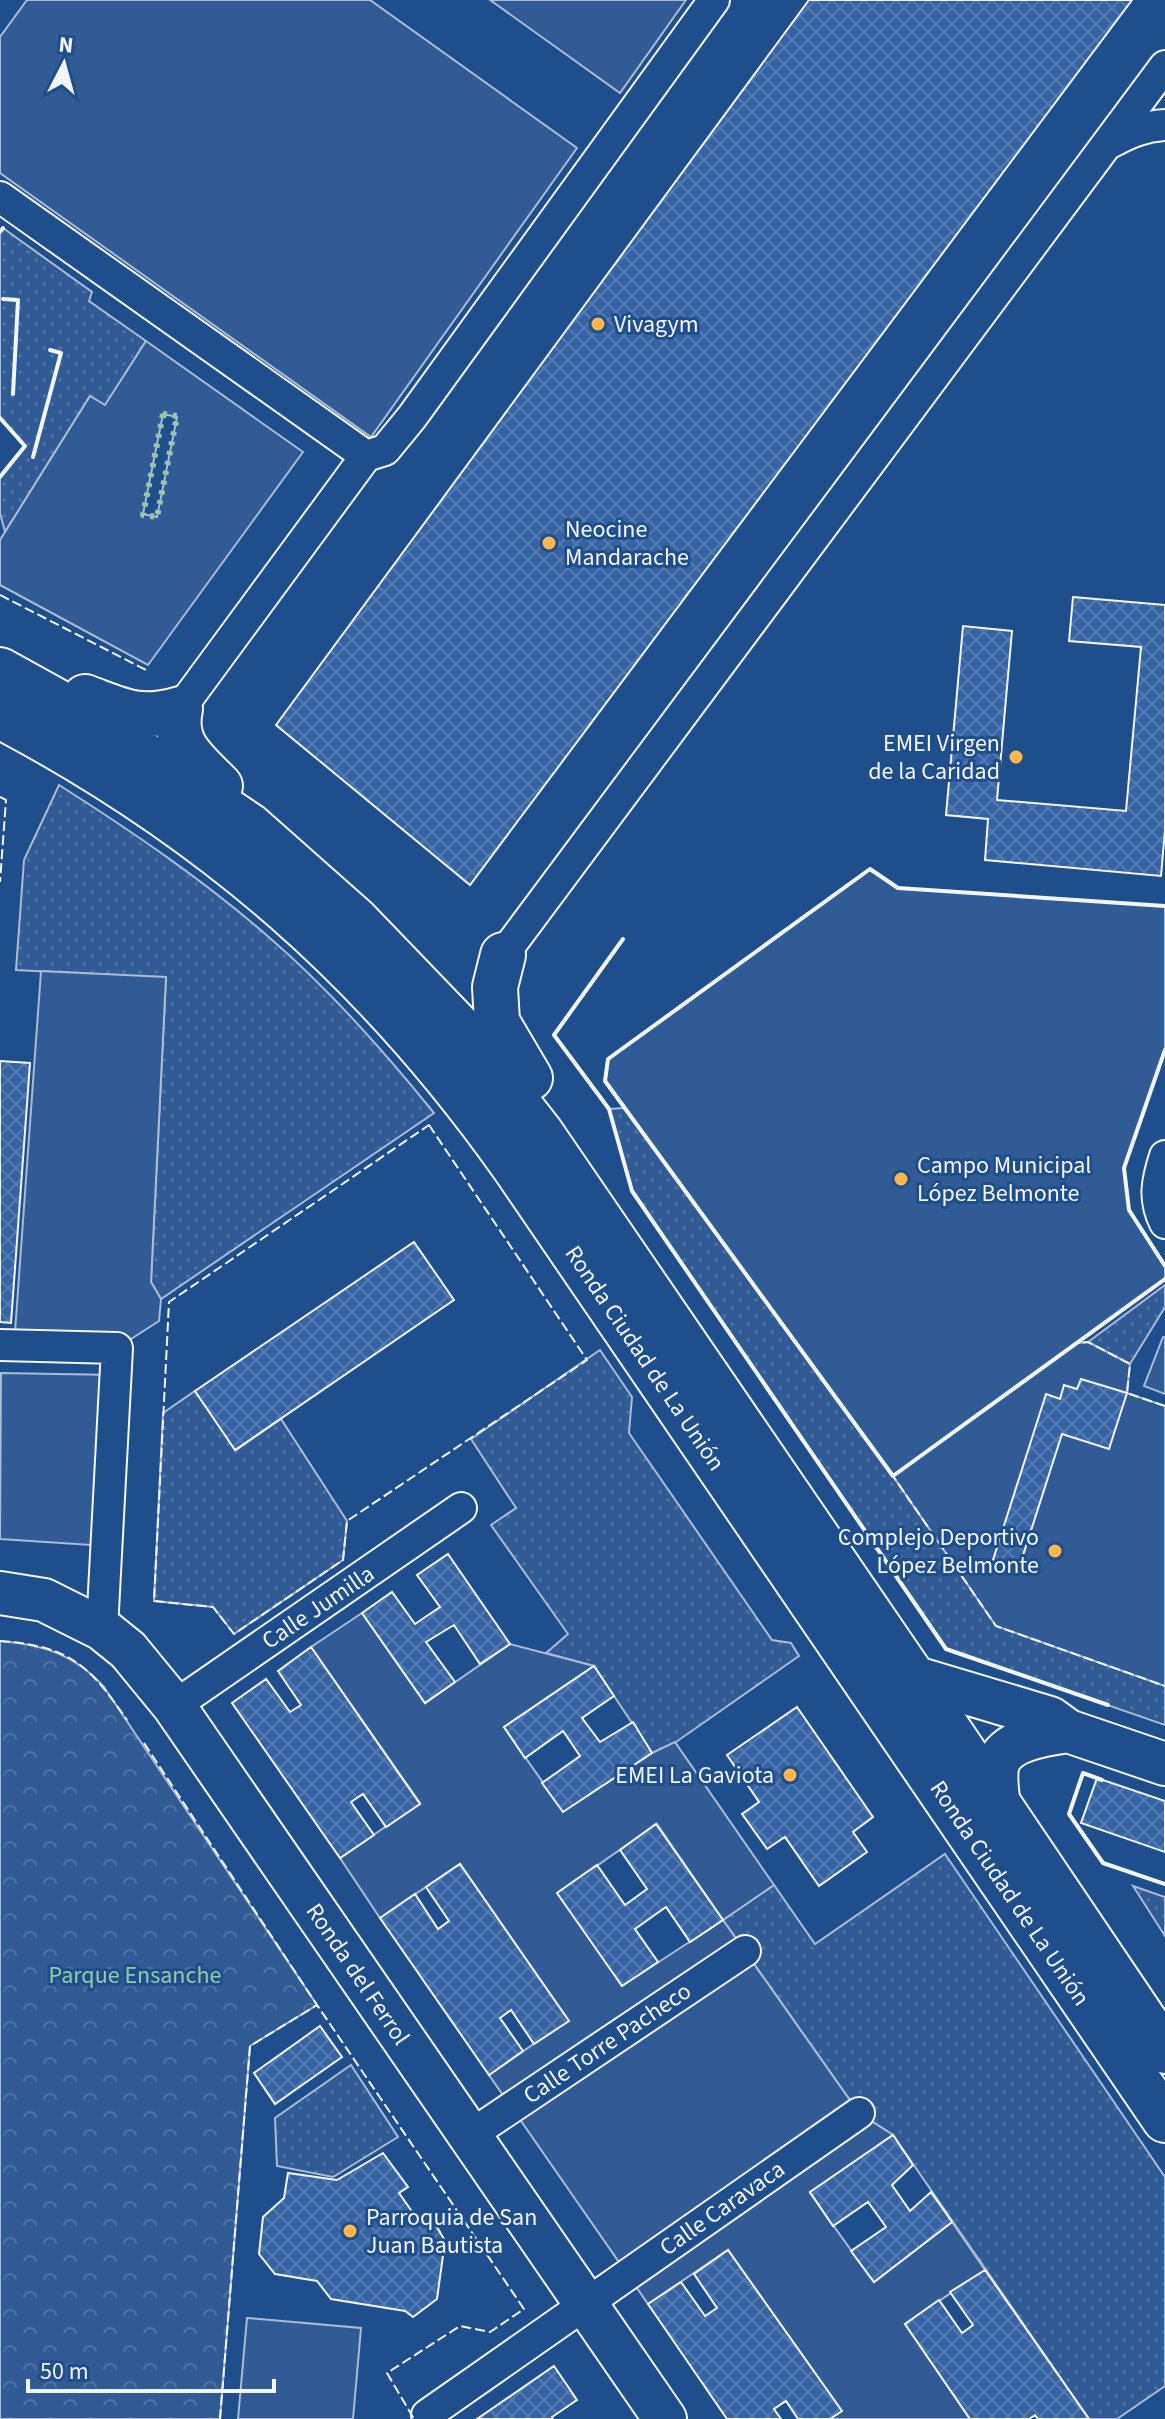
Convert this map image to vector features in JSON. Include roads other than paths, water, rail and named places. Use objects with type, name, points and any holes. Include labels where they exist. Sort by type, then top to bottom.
[{"type":"main road","points":[[0,669],[137,715],[156,715],[180,709],[177,728],[188,751],[307,874]]},
{"type":"main road","name":"Ronda Ciudad de La Unión","points":[[0,669],[158,762],[250,826],[307,874],[457,1025],[541,1133],[1165,2051]]},
{"type":"main road","name":"Ronda Ciudad de La Unión","points":[[0,716],[136,796],[258,885],[362,982],[436,1064],[525,1182],[1165,2120]]},
{"type":"main road","points":[[402,967],[435,980],[457,980],[477,972],[503,955]]},
{"type":"main road","points":[[503,955],[495,987],[497,1022],[525,1067],[589,1204]]},
{"type":"street","points":[[180,709],[366,456],[385,450],[412,417],[714,0]]},
{"type":"street","points":[[503,955],[1165,66]]},
{"type":"street","points":[[1108,144],[1129,132],[1165,125]]},
{"type":"street","points":[[0,197],[366,456]]},
{"type":"street","points":[[1161,1168],[1156,1197],[1165,1223]]},
{"type":"street","points":[[0,1345],[117,1348],[102,1629]]},
{"type":"street","name":"Calle Jumilla","points":[[174,1706],[461,1508]]},
{"type":"street","name":"Ronda del Ferrol","points":[[0,1593],[44,1600],[102,1629],[128,1650],[174,1706],[665,2419]]},
{"type":"street","points":[[913,1677],[1050,1718],[1068,1731],[1165,1764]]},
{"type":"street","points":[[999,1809],[997,1773],[1002,1756],[1030,1739],[1068,1731]]},
{"type":"street","name":"Calle Torre Pacheco","points":[[469,2136],[745,1951]]},
{"type":"street","name":"Calle Caravaca","points":[[428,2417],[859,2113]]},
{"type":"place","name":"Vivagym","points":[[598,324]]},
{"type":"place","name":"Neocine Mandarache","points":[[549,543]]},
{"type":"place","name":"EMEI Virgen de la Caridad","points":[[1016,757]]},
{"type":"place","name":"Campo Municipal López Belmonte","points":[[901,1179]]},
{"type":"place","name":"Complejo Deportivo López Belmonte","points":[[1055,1551]]},
{"type":"place","name":"EMEI La Gaviota","points":[[790,1775]]},
{"type":"place","name":"Parroquia de San Juan Bautista","points":[[350,2231]]},
{"type":"park label","name":"Parque Ensanche","points":[[135,1975]]}]
